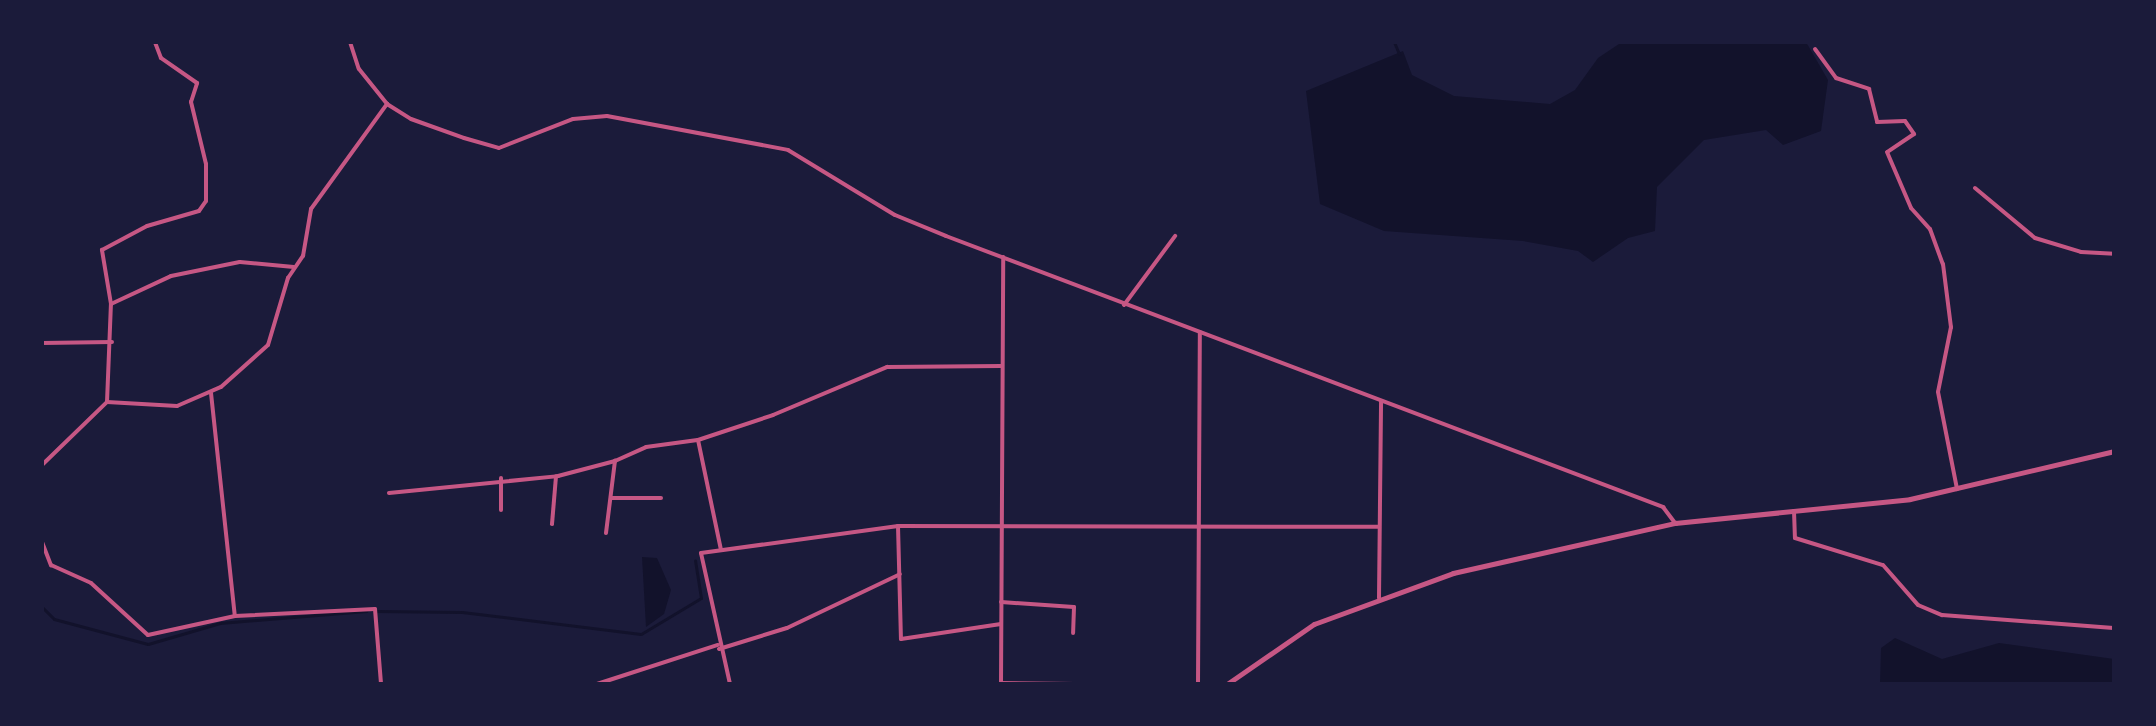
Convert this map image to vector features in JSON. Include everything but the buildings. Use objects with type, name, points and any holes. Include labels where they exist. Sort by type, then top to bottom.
[{"type":"street","points":[[42,465],[107,402],[112,342],[111,304],[102,250],[147,226],[199,211],[206,201],[206,164],[192,108],[197,83],[161,58],[155,42]]},
{"type":"street","points":[[350,42],[359,69],[387,104],[411,119],[499,148],[573,119],[607,116],[774,146],[796,154],[895,215],[1124,305],[1663,507],[1675,523]]},
{"type":"street","points":[[1815,49],[1836,78],[1869,89],[1877,122],[1905,121],[1914,134],[1887,152],[1904,195],[1930,229],[1943,264],[1951,327],[1938,392],[1957,489]]},
{"type":"street","points":[[107,402],[160,408],[211,393],[273,339],[294,268],[303,256],[311,209],[387,104]]},
{"type":"street","points":[[1975,188],[2035,238],[2081,252],[2114,254]]},
{"type":"street","points":[[1124,305],[1175,236]]},
{"type":"street","points":[[1003,257],[1001,683],[1074,684]]},
{"type":"street","points":[[111,304],[171,276],[240,262],[294,268]]},
{"type":"street","points":[[1198,684],[1200,332]]},
{"type":"street","points":[[42,343],[112,342]]},
{"type":"street","points":[[389,493],[501,478],[556,476],[615,461],[646,447],[698,440],[773,415],[887,367],[1001,366]]},
{"type":"street","points":[[211,393],[235,616]]},
{"type":"street","points":[[1379,598],[1381,401]]},
{"type":"street","points":[[698,440],[721,550]]},
{"type":"street","points":[[1227,684],[1314,624],[1453,573],[1675,523],[1957,489],[2114,451]]},
{"type":"street","points":[[606,533],[615,461]]},
{"type":"street","points":[[552,524],[556,476]]},
{"type":"street","points":[[501,478],[501,510]]},
{"type":"street","points":[[610,498],[661,498]]},
{"type":"street","points":[[1794,511],[1795,538],[1883,565],[1918,605],[1942,615],[2114,628]]},
{"type":"street","points":[[730,684],[719,647],[701,553],[898,526],[1379,527]]},
{"type":"street","points":[[898,526],[901,639],[1001,624]]},
{"type":"street","points":[[42,542],[51,565],[91,583],[144,634],[235,616],[375,609],[381,684]]},
{"type":"street","points":[[597,684],[787,628],[900,574]]},
{"type":"street","points":[[1001,602],[1074,607],[1073,633]]},
{"type":"shaded area","points":[[1622,42],[1806,42],[1828,80],[1821,131],[1783,145],[1766,130],[1704,140],[1657,187],[1655,231],[1628,238],[1593,262],[1578,251],[1523,241],[1384,231],[1320,204],[1306,91],[1403,51],[1412,75],[1454,96],[1550,104],[1575,90],[1598,58]]},
{"type":"shaded area","points":[[642,557],[657,558],[671,590],[664,614],[646,627]]},
{"type":"shaded area","points":[[1895,638],[1942,659],[1999,643],[2114,659],[2114,684],[1880,684],[1881,648]]},
{"type":"waterway","points":[[1394,42],[1399,54]]},
{"type":"waterway","points":[[375,611],[462,612],[641,634],[701,598],[695,560]]},
{"type":"waterway","points":[[42,607],[54,619],[148,644],[220,623],[367,611]]}]
